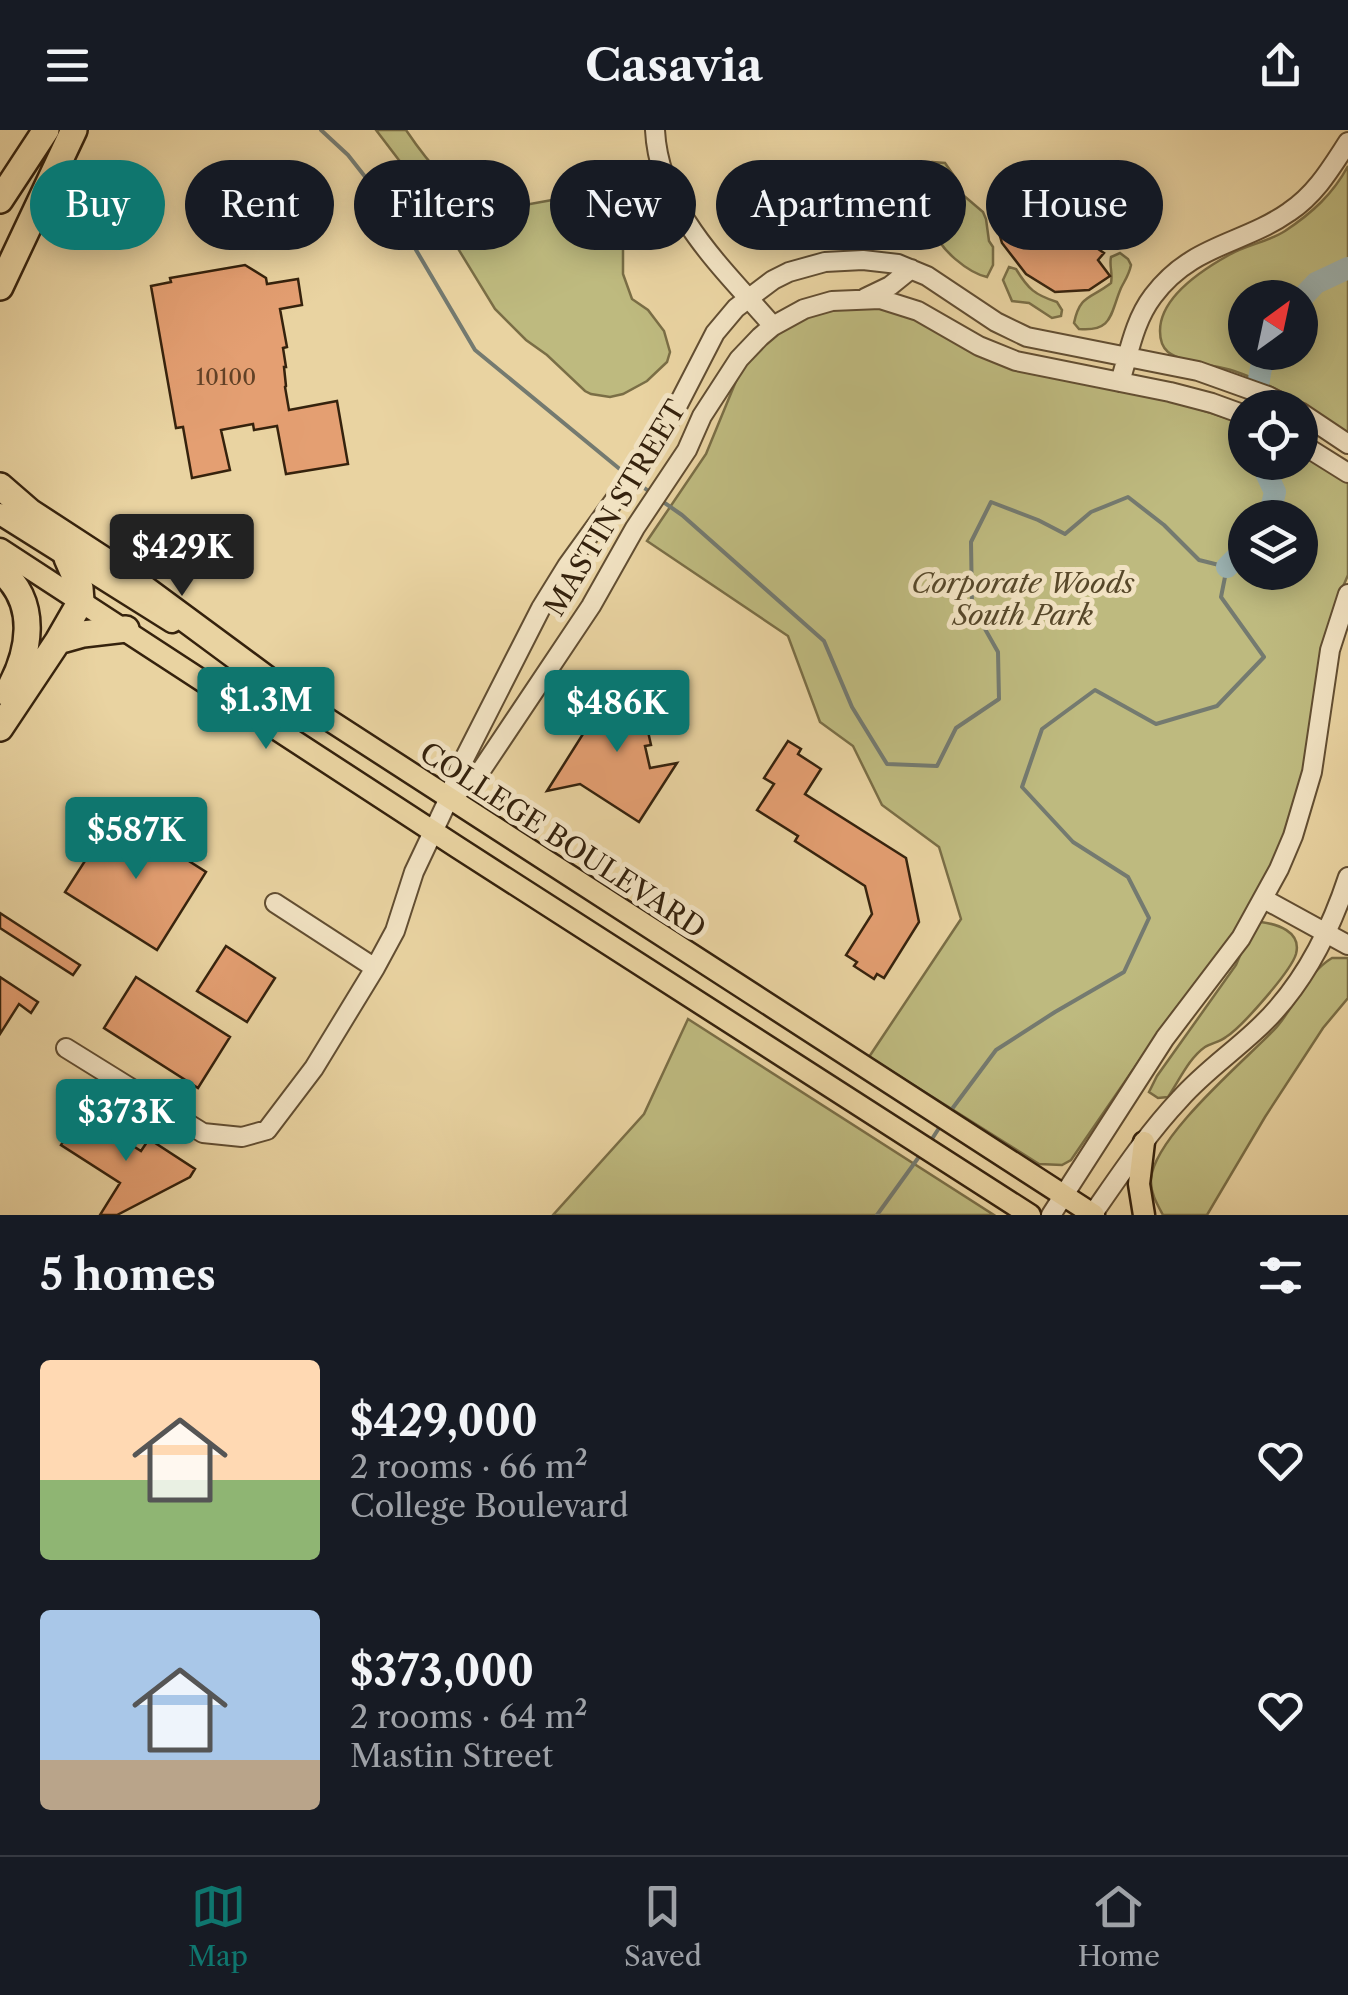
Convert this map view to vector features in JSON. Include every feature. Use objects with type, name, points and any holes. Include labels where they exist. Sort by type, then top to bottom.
[{"type":"highway","points":[[0,200],[46,130]]},
{"type":"highway","points":[[0,287],[74,130]]},
{"type":"highway","points":[[0,486],[30,512],[119,570],[272,683]]},
{"type":"highway","points":[[0,728],[81,601],[80,588],[67,558]]},
{"type":"highway","points":[[0,570],[24,604],[28,637],[19,673],[0,704]]},
{"type":"highway","points":[[58,641],[126,629]]},
{"type":"main road","name":"COLLEGE BOULEVARD","points":[[0,514],[272,683],[1093,1215]]},
{"type":"main road","points":[[0,549],[1030,1215]]},
{"type":"main road","points":[[1144,1142],[1139,1184],[1144,1215]]},
{"type":"street","points":[[655,130],[658,160],[678,210],[773,326]]},
{"type":"street","points":[[1120,382],[1135,330],[1170,277],[1202,254],[1264,227],[1297,207],[1316,189],[1348,142]]},
{"type":"street","name":"MASTIN STREET","points":[[66,1048],[203,1133],[242,1136],[267,1130],[312,1070],[395,932],[410,882],[468,752],[540,608],[676,412],[715,333],[748,297],[789,272],[824,262],[880,260],[911,269]]},
{"type":"street","points":[[864,298],[890,286],[911,269],[1026,337],[1180,367],[1250,390]]},
{"type":"street","points":[[864,298],[918,311],[979,346],[1016,361],[1170,392],[1228,409]]},
{"type":"street","name":"MASTIN STREET","points":[[450,798],[478,775],[591,606],[739,359],[773,326],[816,305],[864,298]]},
{"type":"street","points":[[1318,424],[1348,444]]},
{"type":"street","points":[[1318,454],[1348,473]]},
{"type":"street","points":[[1052,1215],[1165,1038],[1227,958],[1264,899],[1303,805],[1318,738],[1330,650],[1348,594]]},
{"type":"street","points":[[1093,1215],[1144,1142],[1189,1089],[1270,1015],[1300,977],[1326,933],[1348,877]]},
{"type":"street","points":[[1264,899],[1348,945]]},
{"type":"street","points":[[275,903],[376,968]]},
{"type":"green space","points":[[376,130],[406,130],[429,160],[399,160]]},
{"type":"green space","points":[[1348,166],[1348,433],[1318,414],[1318,390],[1277,390],[1230,370],[1318,370],[1318,280],[1228,280],[1228,370],[1174,356],[1164,348],[1160,331],[1167,307],[1184,286],[1229,255],[1295,224],[1336,185]]},
{"type":"green space","points":[[966,198],[986,219],[986,250],[993,250],[993,265],[987,277],[947,250],[966,250]]},
{"type":"green space","points":[[550,200],[550,250],[623,250],[623,274],[632,299],[648,310],[664,331],[670,352],[667,362],[647,381],[623,394],[591,394],[495,309],[459,250],[530,250],[530,204]]},
{"type":"green space","points":[[1120,253],[1131,265],[1109,319],[1098,328],[1079,329],[1074,323],[1080,307],[1111,283],[1111,257]]},
{"type":"green space","points":[[1009,267],[1016,269],[1033,290],[1057,302],[1061,316],[1052,318],[1029,303],[1012,301],[1003,280]]},
{"type":"green space","name":"Corporate Woods South Park","points":[[858,306],[889,309],[1029,373],[1171,400],[1228,418],[1228,480],[1318,480],[1318,463],[1348,483],[1348,575],[1296,803],[1280,848],[1259,894],[1234,934],[1170,1016],[1071,1160],[1062,1165],[1039,1164],[869,1057],[961,919],[939,847],[882,805],[853,746],[820,722],[788,636],[647,541],[706,454],[741,369],[771,337],[809,314]]},
{"type":"green space","points":[[1261,922],[1292,934],[1297,946],[1292,962],[1243,1022],[1224,1039],[1199,1052],[1168,1097],[1158,1098],[1149,1092],[1157,1076],[1236,965],[1251,930]]},
{"type":"green space","points":[[1332,958],[1348,958],[1348,998],[1323,1028],[1265,1117],[1207,1215],[1163,1215],[1151,1179],[1167,1142],[1202,1100],[1274,1030],[1315,972]]},
{"type":"green space","points":[[688,1019],[994,1215],[553,1215],[644,1114]]},
{"type":"building","points":[[1007,250],[1100,250],[1104,253],[1098,260],[1110,276],[1089,290],[1055,292],[1026,274]]},
{"type":"building","points":[[245,265],[266,278],[267,284],[298,279],[302,305],[280,309],[287,347],[283,348],[289,410],[337,401],[348,464],[286,474],[277,426],[254,430],[253,424],[221,430],[230,470],[192,478],[183,427],[176,428],[151,286],[171,282],[170,278]]},
{"type":"building","points":[[630,675],[633,691],[639,690],[646,707],[651,745],[645,746],[650,768],[677,763],[639,822],[580,784],[547,791],[619,677]]},
{"type":"building","points":[[788,741],[801,749],[798,754],[821,769],[805,794],[906,858],[919,922],[884,978],[877,974],[874,979],[854,966],[857,962],[846,955],[872,914],[865,886],[795,841],[798,836],[757,810],[774,784],[764,778]]},
{"type":"building","points":[[115,814],[206,872],[157,950],[65,892]]},
{"type":"building","points":[[0,913],[80,965],[73,975],[0,928]]},
{"type":"building","points":[[226,946],[275,978],[247,1022],[197,991]]},
{"type":"building","points":[[0,977],[38,1002],[31,1013],[19,1004],[0,1034]]},
{"type":"building","points":[[136,977],[230,1037],[198,1088],[104,1028]]},
{"type":"building","points":[[81,1113],[141,1151],[149,1139],[195,1169],[190,1177],[117,1215],[100,1215],[120,1183],[61,1145]]},
{"type":"waterway","points":[[321,130],[348,155],[396,216],[475,350],[627,475]]},
{"type":"waterway","points":[[1318,282],[1348,268]]},
{"type":"waterway","points":[[1257,390],[1261,370]]},
{"type":"waterway","points":[[1269,480],[1275,492],[1273,500]]},
{"type":"waterway","points":[[635,481],[651,493]]},
{"type":"waterway","points":[[659,499],[824,641],[852,707],[887,764],[937,766],[956,728],[999,699],[998,652],[972,606],[971,542],[991,502],[1065,534],[1091,512],[1128,497],[1199,560],[1227,567],[1221,597],[1264,657],[1217,706],[1156,724],[1095,690],[1042,729],[1022,787],[1073,842],[1128,877],[1149,918],[1124,972],[996,1050],[949,1113]]},
{"type":"waterway","points":[[930,1142],[941,1125]]},
{"type":"waterway","points":[[877,1215],[921,1154]]}]
